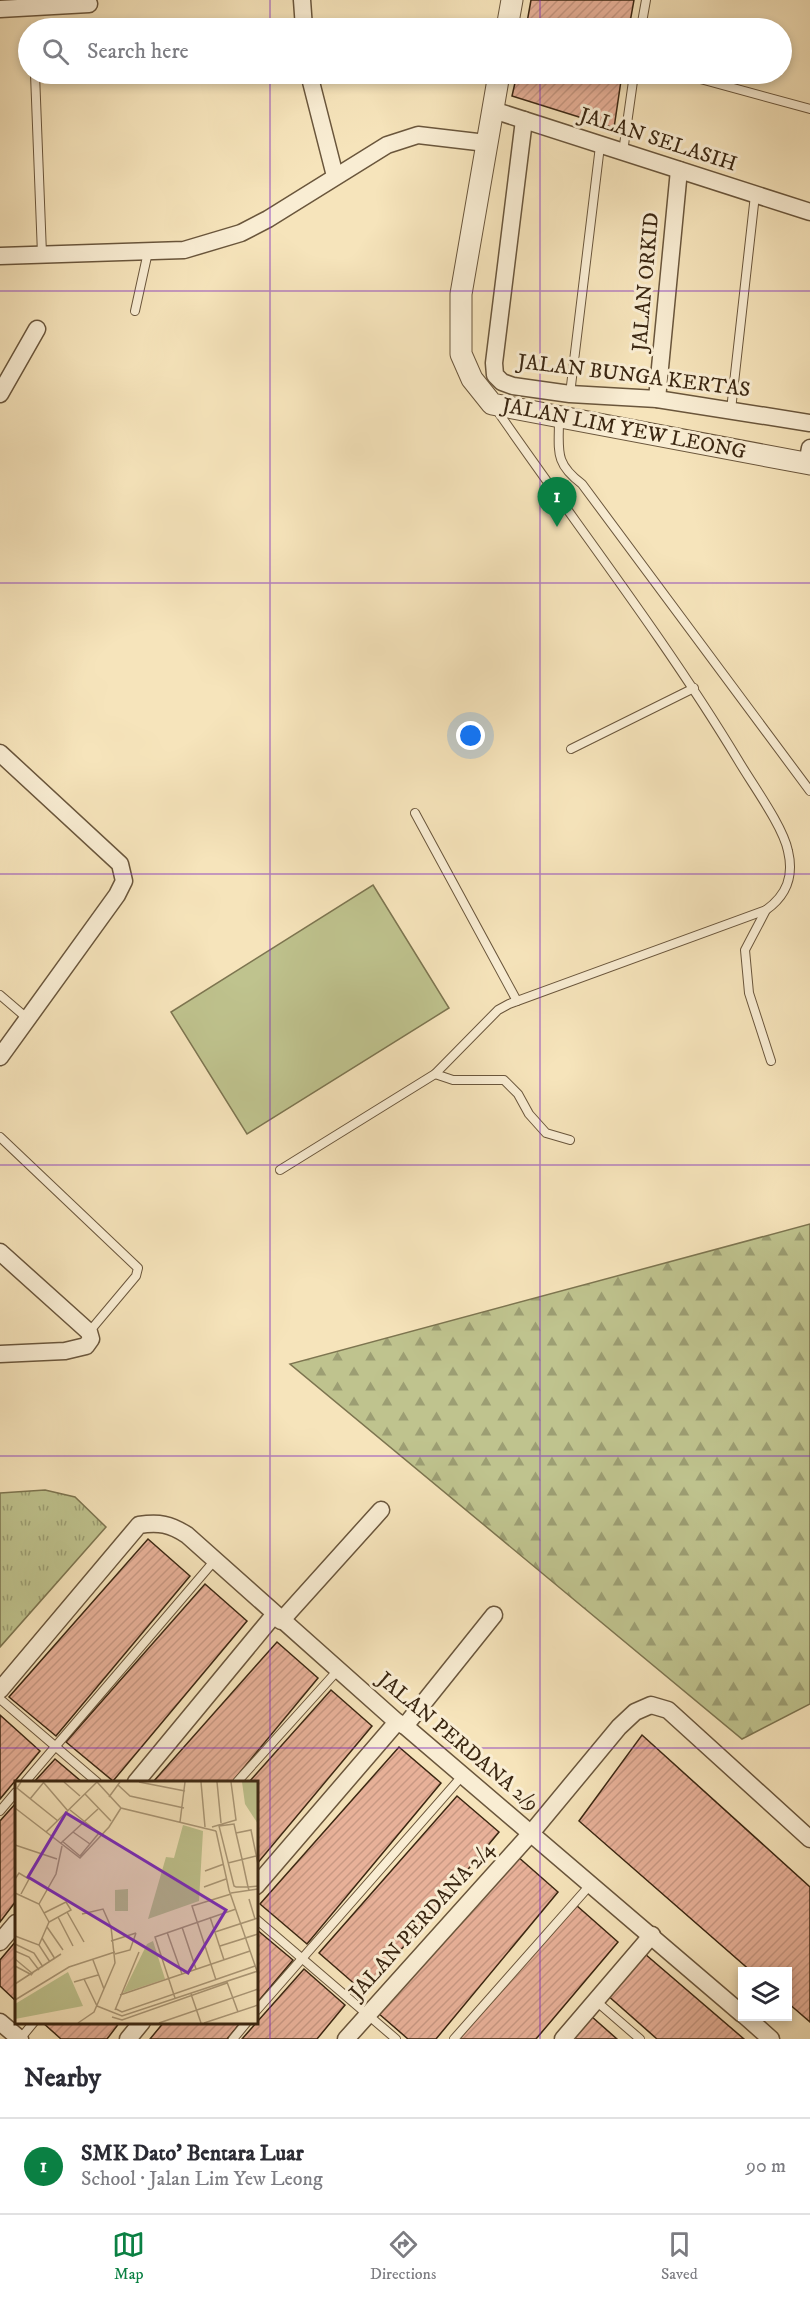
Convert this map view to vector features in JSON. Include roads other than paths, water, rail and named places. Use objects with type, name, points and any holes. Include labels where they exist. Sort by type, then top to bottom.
[{"type":"street","points":[[302,0],[303,18]]},
{"type":"street","points":[[509,18],[512,0]]},
{"type":"street","points":[[0,9],[89,4]]},
{"type":"street","points":[[312,84],[335,176]]},
{"type":"street","name":"JALAN LIM YEW LEONG","points":[[497,84],[461,294],[461,354],[472,379],[492,404],[559,419],[809,459]]},
{"type":"street","name":"JALAN SELASIH","points":[[493,110],[810,212]]},
{"type":"street","name":"JALAN BUNGA KERTAS","points":[[524,120],[494,363],[495,375],[502,382],[513,386],[570,394],[657,399],[810,423]]},
{"type":"street","points":[[0,256],[184,250],[241,233],[387,145],[418,135],[486,143]]},
{"type":"street","name":"JALAN ORKID","points":[[657,399],[679,170]]},
{"type":"street","points":[[0,394],[37,329]]},
{"type":"street","points":[[0,753],[120,864],[124,881],[117,895],[0,1057]]},
{"type":"street","points":[[0,1251],[89,1332],[91,1339],[86,1346],[65,1352],[0,1354]]},
{"type":"street","points":[[137,1781],[278,1618],[381,1510]]},
{"type":"street","name":"JALAN PERDANA 2/9","points":[[0,1690],[139,1525],[158,1523],[172,1526],[215,1560],[338,1670],[532,1832],[738,2010]]},
{"type":"street","points":[[258,1884],[401,1724],[494,1615]]},
{"type":"street","name":"JALAN PERDANA 2/4","points":[[346,2039],[532,1832],[619,1727],[635,1712],[651,1705],[668,1710],[810,1839]]},
{"type":"street","points":[[0,1942],[15,1924]]},
{"type":"street","points":[[563,2039],[652,1935]]},
{"type":"street","name":"JALAN PERDANA 2/9","points":[[751,2021],[771,2039]]},
{"type":"street","points":[[0,2022],[20,2039]]},
{"type":"street","points":[[128,2039],[140,2024]]},
{"type":"lane","points":[[643,18],[646,0]]},
{"type":"lane","points":[[35,84],[42,254]]},
{"type":"lane","points":[[623,152],[633,84]]},
{"type":"lane","points":[[719,84],[810,109]]},
{"type":"lane","points":[[570,394],[600,146]]},
{"type":"lane","points":[[731,410],[755,195]]},
{"type":"lane","points":[[135,311],[148,252]]},
{"type":"lane","points":[[492,404],[694,688],[788,849],[792,877],[782,895],[766,910],[745,950],[749,993],[771,1061]]},
{"type":"lane","points":[[559,419],[558,459],[563,467],[582,484],[810,791]]},
{"type":"lane","points":[[570,749],[694,688]]},
{"type":"lane","points":[[416,813],[517,1001]]},
{"type":"lane","points":[[280,1170],[435,1074],[498,1010],[766,910]]},
{"type":"lane","points":[[0,995],[28,1019]]},
{"type":"lane","points":[[435,1074],[453,1080],[504,1080],[518,1094],[530,1114],[546,1133],[570,1140]]},
{"type":"lane","points":[[0,1137],[138,1268],[136,1276],[89,1332]]},
{"type":"lane","points":[[26,1781],[215,1560]]},
{"type":"lane","points":[[238,1781],[338,1670]]},
{"type":"lane","points":[[0,1699],[96,1781]]},
{"type":"lane","points":[[258,2009],[463,1775]]},
{"type":"lane","points":[[0,1811],[15,1793]]},
{"type":"lane","points":[[454,2039],[591,1883]]},
{"type":"lane","points":[[258,1921],[396,2039]]},
{"type":"lane","points":[[596,2001],[640,2039]]},
{"type":"lane","points":[[20,2039],[32,2024]]},
{"type":"lane","points":[[232,2039],[245,2024]]},
{"type":"place","name":"SMK Dato' Bentara Luar","points":[[557,527]]}]
